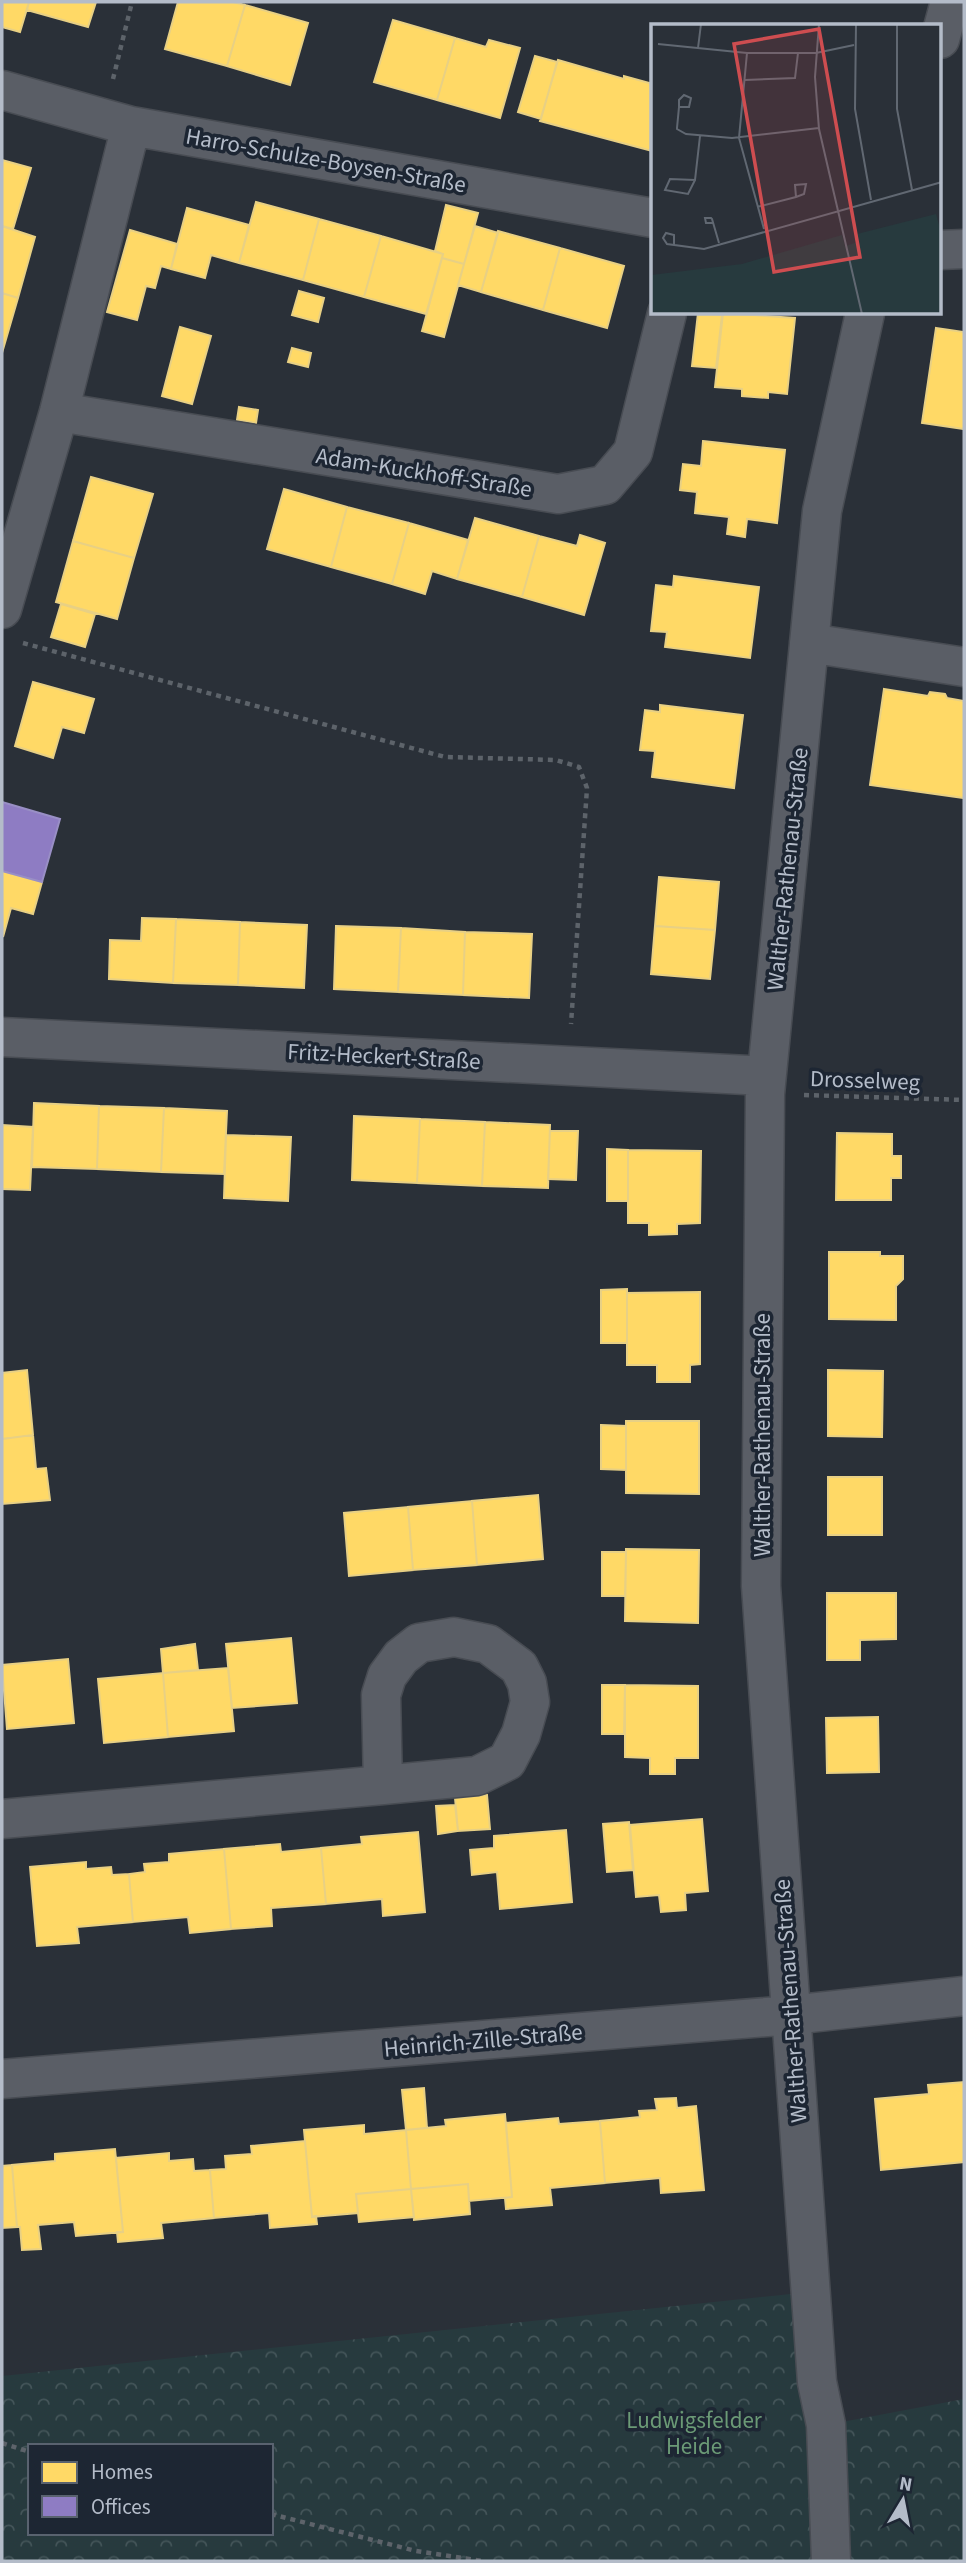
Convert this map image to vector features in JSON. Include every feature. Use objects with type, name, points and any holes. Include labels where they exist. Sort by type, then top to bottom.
[{"type":"street","points":[[942,32],[950,2]]},
{"type":"street","name":"Harro-Schulze-Boysen-Straße","points":[[2,90],[117,122],[651,218]]},
{"type":"street","points":[[8,625],[59,412],[117,122]]},
{"type":"street","points":[[942,250],[964,249]]},
{"type":"street","name":"Adam-Kuckhoff-Straße","points":[[59,412],[558,494],[605,485],[633,452],[667,315]]},
{"type":"street","name":"Walther-Rathenau-Straße","points":[[831,2561],[826,2426],[817,2382],[761,1586],[766,1085],[822,511],[865,315]]},
{"type":"street","points":[[809,643],[964,667]]},
{"type":"street","name":"Fritz-Heckert-Straße","points":[[2,1037],[568,1065],[766,1085]]},
{"type":"street","points":[[2,1819],[383,1785],[477,1776],[507,1761],[521,1734],[530,1702],[527,1684],[519,1667],[488,1644],[454,1637],[419,1643],[401,1657],[387,1676],[381,1695],[383,1785]]},
{"type":"street","name":"Heinrich-Zille-Straße","points":[[2,2079],[791,2015],[964,1996]]},
{"type":"path","points":[[117,122],[132,2]]},
{"type":"path","points":[[8,625],[445,757],[556,760],[579,768],[587,788],[568,1065]]},
{"type":"path","name":"Drosselweg","points":[[766,1085],[964,1100]]},
{"type":"path","points":[[2,2443],[28,2451]]},
{"type":"path","points":[[273,2514],[416,2550],[482,2561]]},
{"type":"green space","name":"Ludwigsfelder Heide","points":[[810,2292],[826,2425],[964,2399],[964,2561],[2,2561],[2,2376]]},
{"type":"building: Homes","points":[[2,2],[29,2],[20,32],[2,27]]},
{"type":"building: Homes","points":[[29,2],[96,2],[88,27],[27,10]]},
{"type":"building: Homes","points":[[178,2],[233,2],[245,5],[227,66],[165,49]]},
{"type":"building: Homes","points":[[245,5],[308,23],[290,85],[227,66]]},
{"type":"building: Homes","points":[[393,20],[455,38],[437,100],[374,82]]},
{"type":"building: Homes","points":[[455,38],[486,47],[489,40],[520,48],[500,118],[437,100]]},
{"type":"building: Homes","points":[[535,56],[557,62],[541,119],[518,112]]},
{"type":"building: Homes","points":[[558,60],[624,79],[624,76],[651,83],[651,151],[540,121]]},
{"type":"building: Homes","points":[[2,160],[31,168],[13,229],[2,226]]},
{"type":"building: Homes","points":[[256,202],[319,219],[303,280],[239,263]]},
{"type":"building: Homes","points":[[446,205],[478,213],[464,264],[442,258],[443,254],[435,251]]},
{"type":"building: Homes","points":[[187,208],[249,225],[239,263],[211,255],[205,278],[171,269]]},
{"type":"building: Homes","points":[[319,219],[381,236],[364,297],[303,280]]},
{"type":"building: Homes","points":[[2,226],[35,237],[18,298],[2,293]]},
{"type":"building: Homes","points":[[475,226],[498,233],[481,292],[458,285]]},
{"type":"building: Homes","points":[[130,230],[177,244],[171,269],[161,266],[155,288],[146,286],[137,320],[107,312]]},
{"type":"building: Homes","points":[[498,231],[560,248],[543,310],[481,292]]},
{"type":"building: Homes","points":[[381,236],[443,254],[426,314],[364,297]]},
{"type":"building: Homes","points":[[560,248],[624,266],[607,328],[543,310]]},
{"type":"building: Homes","points":[[442,258],[464,264],[444,337],[422,331]]},
{"type":"building: Homes","points":[[299,291],[324,298],[318,322],[292,315]]},
{"type":"building: Homes","points":[[2,293],[18,298],[2,353]]},
{"type":"building: Homes","points":[[698,315],[722,315],[716,368],[692,366]]},
{"type":"building: Homes","points":[[723,315],[795,318],[787,394],[768,392],[768,398],[742,396],[742,389],[715,387]]},
{"type":"building: Homes","points":[[180,327],[211,336],[192,404],[162,396]]},
{"type":"building: Homes","points":[[936,328],[964,332],[964,429],[922,423]]},
{"type":"building: Homes","points":[[292,348],[311,353],[308,367],[288,362]]},
{"type":"building: Homes","points":[[239,407],[258,410],[256,423],[237,420]]},
{"type":"building: Homes","points":[[703,441],[785,450],[777,523],[747,519],[745,537],[727,534],[729,517],[695,513],[697,492],[680,490],[683,464],[701,466]]},
{"type":"building: Homes","points":[[91,477],[153,494],[134,558],[73,541]]},
{"type":"building: Homes","points":[[284,489],[347,507],[331,567],[267,549]]},
{"type":"building: Homes","points":[[347,507],[409,523],[392,584],[331,567]]},
{"type":"building: Homes","points":[[475,518],[539,536],[522,597],[457,579]]},
{"type":"building: Homes","points":[[409,523],[468,540],[457,579],[432,571],[425,594],[392,584]]},
{"type":"building: Homes","points":[[580,535],[605,543],[584,615],[522,597],[539,536],[577,546]]},
{"type":"building: Homes","points":[[73,541],[134,558],[117,619],[56,602]]},
{"type":"building: Homes","points":[[674,576],[759,587],[750,658],[665,647],[667,632],[651,631],[656,585],[673,587]]},
{"type":"building: Homes","points":[[61,604],[95,614],[85,647],[51,637]]},
{"type":"building: Homes","points":[[33,682],[94,699],[84,733],[62,727],[53,758],[15,746]]},
{"type":"building: Homes","points":[[884,689],[928,696],[930,692],[945,694],[947,698],[964,701],[964,798],[870,785]]},
{"type":"building: Homes","points":[[660,705],[743,715],[734,788],[652,777],[655,751],[640,750],[645,710],[660,712]]},
{"type":"building: Homes","points":[[2,871],[42,882],[33,914],[11,908],[3,937]]},
{"type":"building: Homes","points":[[659,877],[719,882],[715,930],[655,926]]},
{"type":"building: Homes","points":[[142,918],[176,919],[173,983],[109,979],[110,940],[141,941]]},
{"type":"building: Homes","points":[[176,919],[240,922],[238,985],[173,983]]},
{"type":"building: Homes","points":[[240,922],[307,925],[304,988],[238,985]]},
{"type":"building: Homes","points":[[336,926],[401,928],[398,992],[334,989]]},
{"type":"building: Homes","points":[[655,926],[715,930],[710,979],[651,974]]},
{"type":"building: Homes","points":[[401,928],[465,932],[463,995],[398,992]]},
{"type":"building: Homes","points":[[465,932],[532,934],[529,998],[463,995]]},
{"type":"building: Homes","points":[[34,1103],[99,1106],[97,1169],[32,1167]]},
{"type":"building: Homes","points":[[99,1106],[164,1108],[161,1172],[97,1169]]},
{"type":"building: Homes","points":[[164,1108],[227,1111],[224,1174],[161,1172]]},
{"type":"building: Homes","points":[[354,1116],[420,1119],[417,1183],[352,1180]]},
{"type":"building: Homes","points":[[420,1119],[485,1122],[482,1186],[417,1183]]},
{"type":"building: Homes","points":[[485,1122],[550,1125],[548,1188],[482,1186]]},
{"type":"building: Homes","points":[[2,1125],[33,1127],[30,1190],[2,1189]]},
{"type":"building: Homes","points":[[550,1131],[578,1131],[576,1180],[548,1179]]},
{"type":"building: Homes","points":[[837,1133],[892,1134],[892,1156],[901,1156],[901,1178],[891,1178],[891,1200],[836,1200]]},
{"type":"building: Homes","points":[[226,1135],[291,1137],[288,1201],[224,1198]]},
{"type":"building: Homes","points":[[607,1149],[628,1150],[628,1201],[607,1201]]},
{"type":"building: Homes","points":[[628,1150],[701,1151],[700,1223],[677,1224],[677,1234],[649,1235],[649,1223],[628,1223]]},
{"type":"building: Homes","points":[[829,1252],[880,1252],[880,1256],[903,1256],[903,1279],[896,1286],[896,1320],[829,1319]]},
{"type":"building: Homes","points":[[627,1289],[627,1343],[601,1343],[601,1290]]},
{"type":"building: Homes","points":[[700,1292],[700,1364],[690,1365],[690,1382],[657,1382],[657,1365],[627,1365],[627,1293]]},
{"type":"building: Homes","points":[[27,1370],[33,1435],[2,1439],[2,1373]]},
{"type":"building: Homes","points":[[828,1370],[883,1371],[882,1437],[828,1436]]},
{"type":"building: Homes","points":[[626,1421],[699,1421],[699,1494],[626,1493]]},
{"type":"building: Homes","points":[[601,1425],[626,1426],[626,1470],[601,1469]]},
{"type":"building: Homes","points":[[33,1435],[36,1469],[46,1468],[50,1500],[2,1504],[2,1439]]},
{"type":"building: Homes","points":[[828,1477],[882,1477],[882,1535],[828,1535]]},
{"type":"building: Homes","points":[[538,1495],[543,1559],[477,1565],[472,1501]]},
{"type":"building: Homes","points":[[472,1501],[477,1565],[413,1570],[408,1507]]},
{"type":"building: Homes","points":[[408,1507],[413,1570],[349,1576],[344,1513]]},
{"type":"building: Homes","points":[[626,1549],[699,1550],[698,1623],[625,1621]]},
{"type":"building: Homes","points":[[602,1552],[626,1552],[625,1596],[602,1596]]},
{"type":"building: Homes","points":[[827,1593],[896,1593],[896,1639],[860,1640],[860,1660],[827,1660]]},
{"type":"building: Homes","points":[[291,1638],[297,1703],[232,1708],[226,1644]]},
{"type":"building: Homes","points":[[195,1644],[198,1670],[163,1673],[161,1649]]},
{"type":"building: Homes","points":[[68,1659],[74,1723],[7,1729],[2,1665]]},
{"type":"building: Homes","points":[[228,1668],[234,1731],[168,1737],[163,1673]]},
{"type":"building: Homes","points":[[163,1673],[168,1737],[104,1743],[98,1679]]},
{"type":"building: Homes","points":[[602,1685],[625,1685],[624,1734],[602,1734]]},
{"type":"building: Homes","points":[[625,1685],[698,1686],[698,1758],[675,1758],[675,1774],[650,1774],[650,1758],[625,1757]]},
{"type":"building: Homes","points":[[878,1717],[879,1772],[827,1773],[826,1718]]},
{"type":"building: Homes","points":[[487,1795],[490,1829],[458,1831],[455,1798]]},
{"type":"building: Homes","points":[[455,1805],[458,1831],[438,1834],[436,1806]]},
{"type":"building: Homes","points":[[702,1819],[708,1891],[685,1893],[686,1910],[661,1912],[659,1895],[636,1897],[630,1825]]},
{"type":"building: Homes","points":[[629,1822],[633,1870],[607,1872],[603,1824]]},
{"type":"building: Homes","points":[[566,1830],[572,1902],[500,1909],[497,1872],[472,1875],[470,1850],[494,1848],[494,1836]]},
{"type":"building: Homes","points":[[418,1832],[425,1912],[383,1916],[382,1899],[326,1904],[321,1848],[362,1844],[361,1837]]},
{"type":"building: Homes","points":[[280,1844],[281,1852],[321,1848],[326,1904],[271,1908],[272,1926],[231,1929],[224,1849]]},
{"type":"building: Homes","points":[[224,1849],[231,1929],[190,1933],[188,1917],[133,1922],[129,1874],[145,1872],[144,1864],[169,1862],[169,1854]]},
{"type":"building: Homes","points":[[86,1862],[86,1869],[111,1867],[112,1875],[129,1874],[133,1922],[77,1927],[79,1943],[37,1946],[30,1867]]},
{"type":"building: Homes","points":[[964,2082],[964,2162],[881,2170],[875,2099],[929,2094],[928,2085]]},
{"type":"building: Homes","points":[[424,2088],[427,2128],[406,2130],[402,2090]]},
{"type":"building: Homes","points":[[676,2098],[677,2108],[696,2106],[704,2190],[661,2193],[660,2178],[605,2183],[600,2121],[640,2117],[639,2111],[657,2110],[655,2099]]},
{"type":"building: Homes","points":[[505,2114],[512,2197],[469,2201],[468,2184],[411,2189],[406,2130],[446,2126],[445,2120]]},
{"type":"building: Homes","points":[[558,2118],[559,2124],[600,2121],[605,2183],[550,2188],[552,2205],[506,2209],[505,2198],[512,2197],[506,2123]]},
{"type":"building: Homes","points":[[364,2125],[364,2134],[406,2130],[411,2189],[356,2194],[358,2213],[312,2217],[304,2130]]},
{"type":"building: Homes","points":[[305,2141],[312,2217],[316,2216],[317,2224],[270,2228],[269,2213],[214,2218],[210,2170],[226,2169],[225,2156],[252,2154],[251,2146]]},
{"type":"building: Homes","points":[[115,2149],[123,2232],[76,2236],[74,2222],[38,2225],[41,2249],[22,2250],[20,2227],[17,2227],[12,2165],[55,2161],[55,2154]]},
{"type":"building: Homes","points":[[169,2153],[169,2161],[193,2159],[194,2171],[210,2170],[214,2218],[161,2223],[163,2238],[118,2242],[117,2232],[123,2232],[116,2158]]},
{"type":"building: Homes","points":[[12,2165],[17,2227],[2,2228],[2,2166]]},
{"type":"building: Homes","points":[[468,2184],[470,2214],[414,2220],[411,2189]]},
{"type":"building: Homes","points":[[411,2189],[414,2217],[359,2222],[356,2194]]},
{"type":"building: Offices","points":[[2,802],[60,819],[42,882],[2,871]]}]
